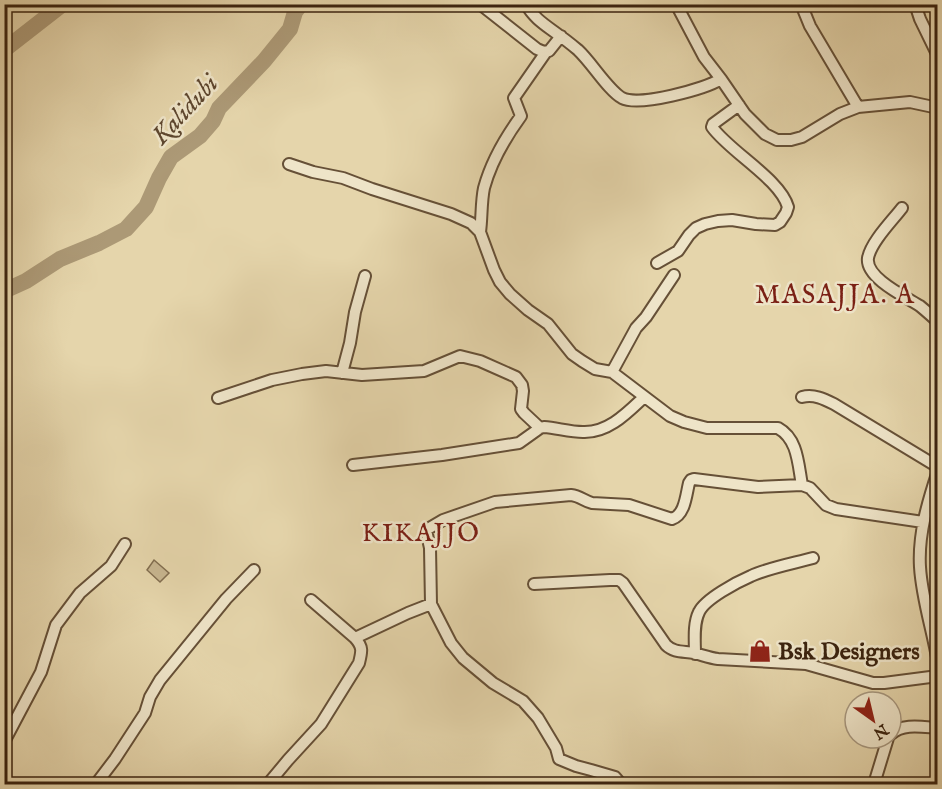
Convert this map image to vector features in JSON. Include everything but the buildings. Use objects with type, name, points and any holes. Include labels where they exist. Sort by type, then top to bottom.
[{"type":"street","points":[[480,4],[537,49],[546,52]]},
{"type":"street","points":[[526,4],[542,24],[561,36],[587,58],[614,92],[623,98],[642,100],[687,92],[721,80]]},
{"type":"street","points":[[676,4],[704,57],[745,114],[765,134],[777,140],[802,137],[840,114],[858,107],[910,102],[938,108]]},
{"type":"street","points":[[801,4],[810,26],[858,107]]},
{"type":"street","points":[[915,4],[938,56]]},
{"type":"street","points":[[480,232],[484,189],[496,156],[520,116],[514,98],[546,52],[561,36]]},
{"type":"street","points":[[657,262],[678,251],[696,228],[705,224],[732,220],[775,225],[786,213],[788,207],[783,196],[712,127],[739,105]]},
{"type":"street","points":[[289,164],[313,172],[344,177],[471,223],[480,232],[500,282],[528,310],[548,324],[572,354],[595,369],[612,372],[670,416],[696,426],[778,428],[785,431],[792,440],[802,484]]},
{"type":"street","points":[[902,208],[873,246],[868,264],[871,271],[892,290],[920,306],[938,321]]},
{"type":"street","points":[[612,372],[636,328],[674,275]]},
{"type":"street","points":[[342,373],[365,276]]},
{"type":"street","points":[[218,398],[272,380],[302,374],[326,371],[362,375],[424,371],[460,356],[480,361],[516,377],[523,390],[522,409],[540,428]]},
{"type":"street","points":[[802,397],[808,395],[820,397],[834,404],[938,469],[923,522],[920,565],[924,600],[938,663]]},
{"type":"street","points":[[353,465],[519,443],[540,428],[582,432],[596,430],[627,414],[644,396]]},
{"type":"street","points":[[621,784],[615,777],[559,759],[548,734],[523,700],[493,683],[463,658],[451,643],[431,604],[430,548],[426,530],[443,520],[495,502],[571,495],[579,496],[592,503],[629,505],[672,519],[676,518],[682,509],[689,483],[694,479],[758,487],[802,484],[810,488],[826,505],[836,509],[923,522]]},
{"type":"street","points":[[4,742],[41,672],[56,625],[80,593],[111,566],[125,544]]},
{"type":"street","points":[[695,654],[698,614],[702,607],[716,595],[752,575],[813,558]]},
{"type":"street","points":[[96,784],[145,713],[150,697],[160,680],[226,599],[254,570]]},
{"type":"street","points":[[534,584],[619,580],[669,648],[675,651],[718,659],[806,664],[873,682],[884,683],[938,676]]},
{"type":"street","points":[[268,784],[321,724],[359,663],[362,652],[355,638],[311,600]]},
{"type":"street","points":[[355,638],[431,604]]},
{"type":"street","points":[[903,727],[938,728]]},
{"type":"street","points":[[874,784],[884,750]]},
{"type":"shaded area","points":[[154,560],[169,573],[160,582],[147,570]]},
{"type":"waterway","name":"Kalidubi","points":[[4,50],[63,4]]},
{"type":"waterway","name":"Kalidubi","points":[[4,291],[26,281],[60,259],[126,229],[146,207],[171,157],[200,136],[213,121],[219,108],[264,61],[290,29],[295,12],[301,4]]},
{"type":"place","name":"Bsk Designers","points":[[760,651]]},
{"type":"district","name":"MASAJJA. A","points":[[835,294]]},
{"type":"district","name":"KIKAJJO","points":[[421,532]]}]
